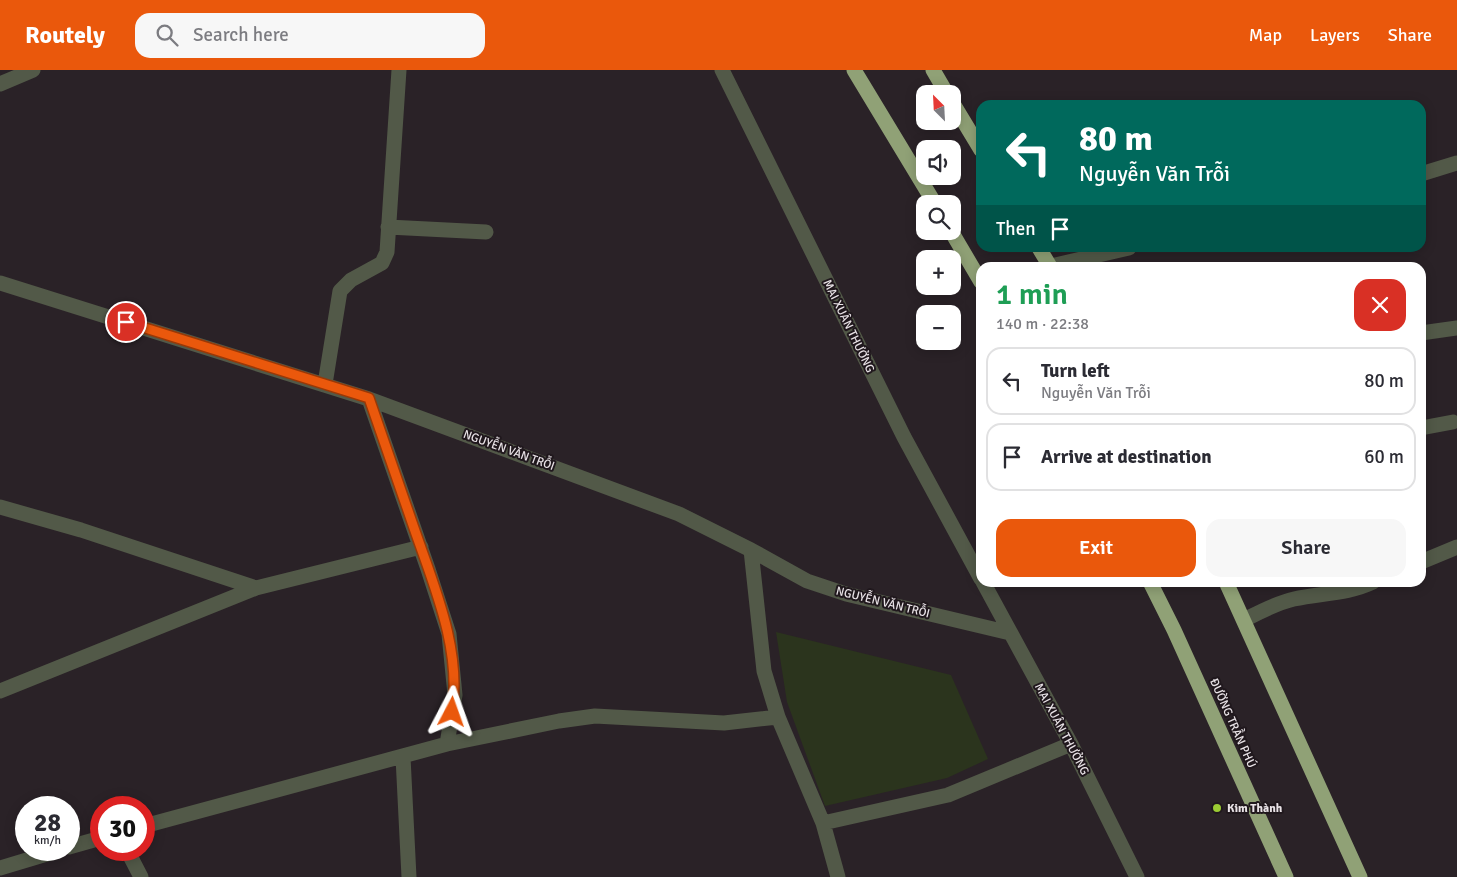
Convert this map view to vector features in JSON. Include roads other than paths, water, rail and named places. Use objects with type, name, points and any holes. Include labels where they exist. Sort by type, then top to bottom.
[{"type":"highway","points":[[854,70],[930,195]]},
{"type":"highway","points":[[933,70],[942,85]]},
{"type":"highway","points":[[961,117],[976,142]]},
{"type":"highway","points":[[956,240],[976,274]]},
{"type":"highway","name":"ĐƯỜNG TRẦN PHÚ","points":[[1152,587],[1174,630],[1286,877]]},
{"type":"highway","points":[[1228,587],[1360,877]]},
{"type":"street","points":[[0,84],[33,70]]},
{"type":"street","points":[[325,384],[340,291],[351,280],[382,263],[387,252],[399,70]]},
{"type":"street","name":"MAI XUÂN THƯỞNG","points":[[722,70],[904,437],[976,570]]},
{"type":"street","points":[[1426,172],[1457,163]]},
{"type":"street","points":[[388,227],[486,232]]},
{"type":"street","points":[[1072,262],[1113,252]]},
{"type":"street","name":"NGUYỄN VĂN TRỖI","points":[[0,283],[369,398],[679,514],[807,580],[846,594],[1010,633]]},
{"type":"street","points":[[1426,332],[1457,328]]},
{"type":"street","points":[[369,398],[449,634],[455,695],[447,744]]},
{"type":"street","points":[[1426,427],[1453,422]]},
{"type":"street","points":[[0,507],[81,530],[256,588]]},
{"type":"street","points":[[0,691],[256,588],[421,547]]},
{"type":"street","points":[[1426,560],[1457,547]]},
{"type":"street","points":[[751,550],[764,671],[778,717],[823,823],[838,877]]},
{"type":"street","name":"MAI XUÂN THƯỞNG","points":[[985,587],[1071,744],[1138,877]]},
{"type":"street","points":[[1244,620],[1279,603],[1358,590],[1364,587]]},
{"type":"street","points":[[155,823],[447,744],[559,721],[595,716],[724,723],[778,717]]},
{"type":"street","points":[[823,823],[948,795],[1071,744]]},
{"type":"street","points":[[403,757],[409,877]]},
{"type":"street","points":[[0,868],[23,861]]},
{"type":"street","points":[[133,861],[141,877]]},
{"type":"place","name":"Kim Thành","points":[[1217,808]]}]
